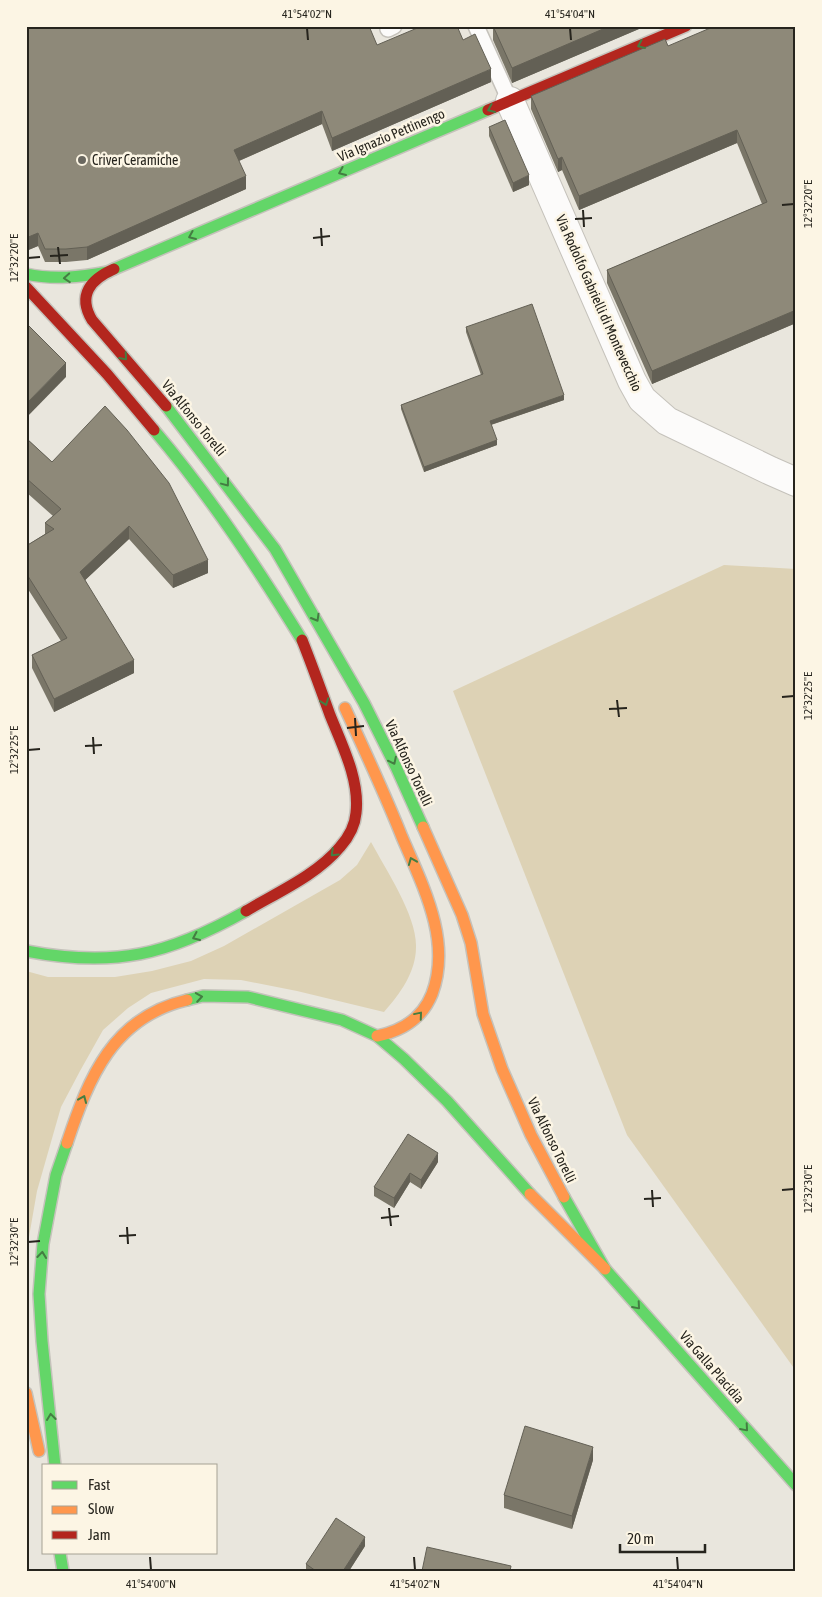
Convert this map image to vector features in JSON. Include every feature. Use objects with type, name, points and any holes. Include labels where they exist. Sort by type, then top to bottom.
[{"type":"main road","name":"Via Ignazio Pettinengo","points":[[92,320],[86,304],[87,291],[94,281],[108,272],[686,26]]},
{"type":"main road","name":"Via Ignazio Pettinengo","points":[[26,274],[48,279],[64,279],[108,272]]},
{"type":"main road","points":[[26,287],[110,378],[182,464],[253,562],[335,692],[384,791],[427,897],[434,919],[439,960],[438,978],[433,994],[416,1020],[405,1028],[378,1036]]},
{"type":"main road","name":"Via Alfonso Torelli","points":[[92,320],[178,420],[247,512],[279,557],[343,664],[396,767],[462,915],[471,943],[483,1014],[502,1069],[545,1161],[605,1269]]},
{"type":"main road","points":[[26,951],[63,957],[105,958],[142,954],[178,945],[213,929],[256,904],[325,862],[338,850],[348,838],[353,826],[356,812],[356,796],[351,771],[302,640]]},
{"type":"main road","points":[[55,1464],[39,1310],[43,1244],[56,1175],[64,1148],[88,1087],[109,1050],[121,1036],[153,1012],[177,1002],[203,996],[238,996],[342,1020],[378,1036],[429,1083],[540,1206],[605,1269]]},
{"type":"main road","name":"Via Galla Placidia","points":[[605,1269],[796,1485]]},
{"type":"main road","points":[[26,1393],[41,1458]]},
{"type":"main road","points":[[61,1554],[63,1571]]},
{"type":"street","name":"Via Rodolfo Gabrielli di Montevecchio","points":[[510,100],[628,372],[642,399],[667,421],[796,482]]},
{"type":"lane","points":[[476,26],[510,100]]},
{"type":"shaded area","points":[[724,565],[796,569],[796,1371],[627,1135],[453,691]]},
{"type":"shaded area","points":[[371,842],[400,893],[412,921],[415,935],[415,956],[410,974],[390,1005],[384,1012],[241,980],[204,979],[151,993],[128,1008],[103,1030],[61,1107],[37,1191],[26,1254],[26,971],[48,977],[115,977],[152,971],[191,961],[224,946],[340,880],[357,865]]},
{"type":"building","points":[[26,26],[369,26],[377,45],[422,26],[457,26],[463,40],[475,34],[491,69],[332,138],[322,111],[234,150],[246,176],[87,247],[45,249],[38,233],[26,238]]},
{"type":"building","points":[[493,26],[610,26],[512,68]]},
{"type":"building","points":[[715,26],[796,26],[796,310],[652,371],[607,270],[767,202],[737,130],[579,196],[562,157],[558,159],[531,96],[665,39],[668,46]]},
{"type":"building","points":[[505,120],[529,175],[513,183],[489,127]]},
{"type":"building","points":[[532,304],[564,395],[490,421],[497,440],[424,467],[401,405],[483,374],[466,327]]},
{"type":"building","points":[[26,323],[66,363],[26,404]]},
{"type":"building","points":[[105,406],[127,430],[169,483],[208,560],[173,575],[129,526],[80,572],[134,660],[54,699],[32,655],[67,638],[26,573],[26,546],[54,529],[45,523],[61,509],[26,478],[26,438],[52,462]]},
{"type":"building","points":[[408,1134],[438,1153],[421,1180],[410,1173],[394,1198],[374,1187]]},
{"type":"building","points":[[525,1426],[593,1447],[572,1516],[504,1495]]},
{"type":"building","points":[[336,1518],[365,1537],[343,1571],[316,1571],[306,1564]]},
{"type":"building","points":[[427,1547],[511,1566],[510,1571],[422,1571]]},
{"type":"traffic: fast","points":[[114,269],[488,110]]},
{"type":"traffic: fast","points":[[26,274],[67,277],[108,272]]},
{"type":"traffic: fast","points":[[166,406],[275,549],[364,703],[423,827]]},
{"type":"traffic: fast","points":[[154,430],[232,532],[302,640]]},
{"type":"traffic: fast","points":[[26,951],[87,958],[140,954],[191,938],[246,911]]},
{"type":"traffic: fast","points":[[187,1000],[203,996],[248,997],[342,1020],[377,1036],[404,1059],[447,1101],[530,1194]]},
{"type":"traffic: fast","points":[[55,1464],[39,1294],[43,1244],[56,1175],[67,1143]]},
{"type":"traffic: fast","points":[[564,1197],[605,1269],[796,1485]]},
{"type":"traffic: fast","points":[[60,1554],[63,1571]]},
{"type":"traffic: slow","points":[[345,708],[382,789],[426,894],[437,934],[439,954],[432,994],[423,1010],[403,1027],[377,1036]]},
{"type":"traffic: slow","points":[[423,827],[462,915],[471,943],[483,1014],[502,1069],[531,1135],[564,1197]]},
{"type":"traffic: slow","points":[[67,1143],[95,1073],[122,1035],[140,1020],[162,1008],[187,1000]]},
{"type":"traffic: slow","points":[[530,1194],[605,1269]]},
{"type":"traffic: slow","points":[[26,1393],[39,1451]]},
{"type":"traffic: jam","points":[[488,110],[686,26]]},
{"type":"traffic: jam","points":[[114,269],[99,278],[89,289],[86,296],[88,311],[92,320],[166,406]]},
{"type":"traffic: jam","points":[[26,287],[107,374],[154,430]]},
{"type":"traffic: jam","points":[[246,911],[296,883],[331,857],[346,840],[353,827],[355,818],[357,801],[353,775],[302,640]]},
{"type":"place","name":"Criver Ceramiche","points":[[82,160]]}]
